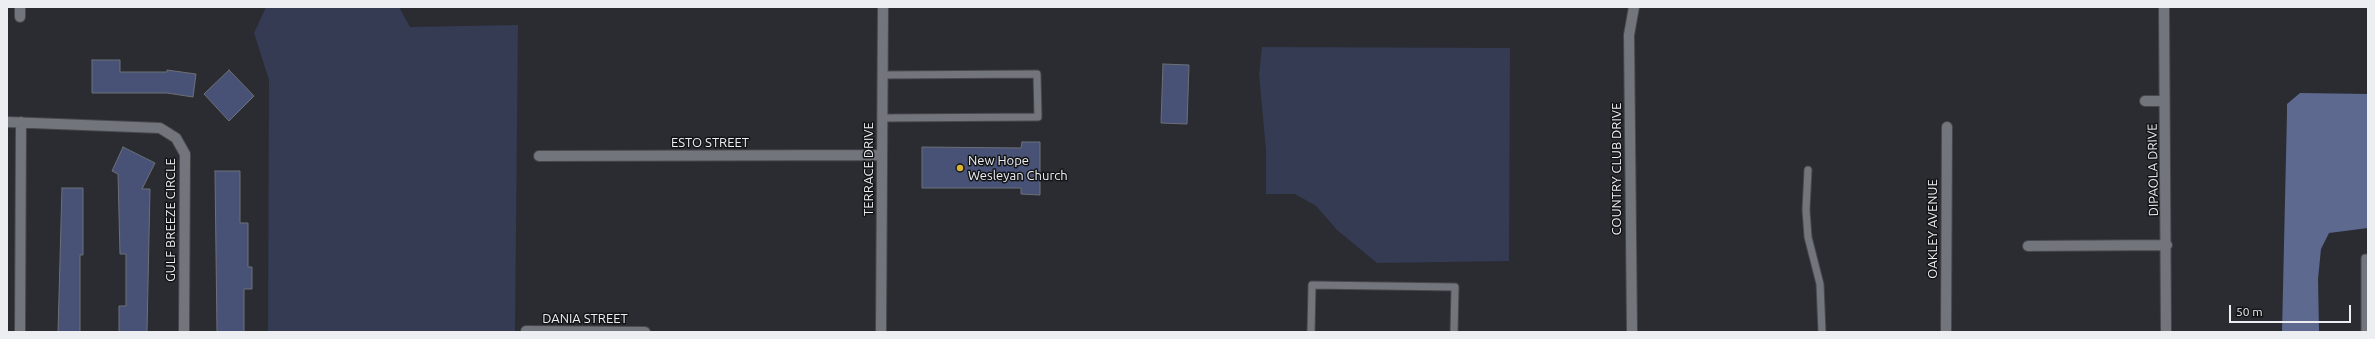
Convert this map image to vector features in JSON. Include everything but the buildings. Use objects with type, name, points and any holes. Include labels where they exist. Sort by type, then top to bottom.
[{"type":"street","name":"TERRACE DRIVE","points":[[881,332],[883,7]]},
{"type":"street","name":"COUNTRY CLUB DRIVE","points":[[1632,332],[1629,35],[1634,7]]},
{"type":"street","name":"DIPAOLA DRIVE","points":[[2164,7],[2167,245],[2166,332]]},
{"type":"street","points":[[2145,101],[2164,101]]},
{"type":"street","name":"GULF BREEZE CIRCLE","points":[[7,122],[160,128],[176,138],[184,154],[184,332]]},
{"type":"street","points":[[20,332],[22,122]]},
{"type":"street","name":"OAKLEY AVENUE","points":[[1946,332],[1947,126]]},
{"type":"street","name":"ESTO STREET","points":[[539,156],[882,155]]},
{"type":"street","points":[[2028,246],[2167,245]]},
{"type":"street","name":"DANIA STREET","points":[[526,331],[645,332]]},
{"type":"lane","points":[[882,75],[1037,74],[1038,117],[882,118]]},
{"type":"lane","points":[[1808,170],[1806,210],[1808,237],[1820,284],[1822,332]]},
{"type":"lane","points":[[2365,332],[2365,258],[2368,258]]},
{"type":"lane","points":[[1311,332],[1312,285],[1455,287],[1454,332]]},
{"type":"shaded area","points":[[266,7],[399,7],[410,27],[518,25],[515,332],[268,332],[269,80],[254,33]]},
{"type":"shaded area","points":[[1262,47],[1510,48],[1509,261],[1377,263],[1337,230],[1316,206],[1295,194],[1266,194],[1266,150],[1259,74]]},
{"type":"shaded area","points":[[2300,93],[2368,94],[2368,228],[2329,233],[2321,249],[2318,279],[2319,332],[2282,332],[2287,104]]},
{"type":"place","name":"New Hope Wesleyan Church","points":[[960,168]]}]
